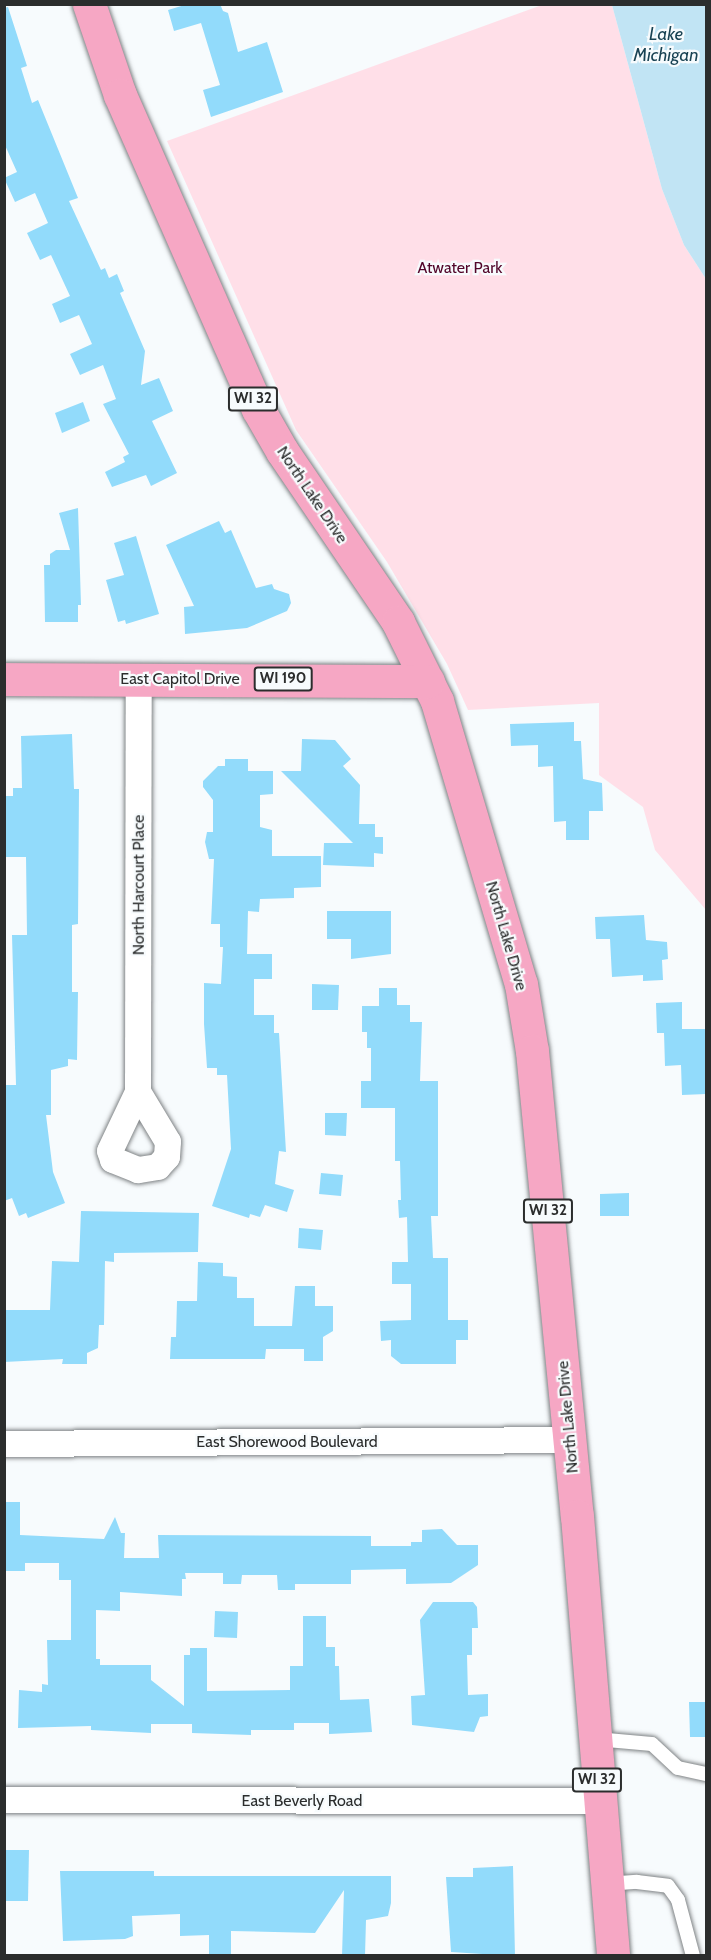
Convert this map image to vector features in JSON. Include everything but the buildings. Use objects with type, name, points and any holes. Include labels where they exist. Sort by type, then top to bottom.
[{"type":"main road","name":"North Lake Drive","points":[[89,4],[120,95],[258,409],[398,622],[428,681],[441,711],[522,984],[532,1051],[570,1440],[598,1801],[613,1956]]},
{"type":"main road","name":"East Capitol Drive","points":[[4,679],[428,681]]},
{"type":"street","name":"North Harcourt Place","points":[[138,1092],[139,678]]},
{"type":"street","name":"East Shorewood Boulevard","points":[[4,1444],[570,1440]]},
{"type":"street","name":"East Beverly Road","points":[[4,1800],[598,1801]]},
{"type":"lane","points":[[594,1739],[652,1744],[678,1768],[706,1774]]},
{"type":"lane","points":[[606,1884],[637,1882],[668,1886],[678,1900],[693,1956]]},
{"type":"green space","name":"Atwater Park","points":[[542,5],[612,5],[662,189],[684,245],[706,279],[706,910],[655,850],[643,807],[599,775],[599,703],[468,710],[447,664],[387,562],[296,430],[167,141]]},
{"type":"water","name":"Lake Michigan","points":[[612,5],[706,5],[706,279],[684,245],[662,189]]}]
